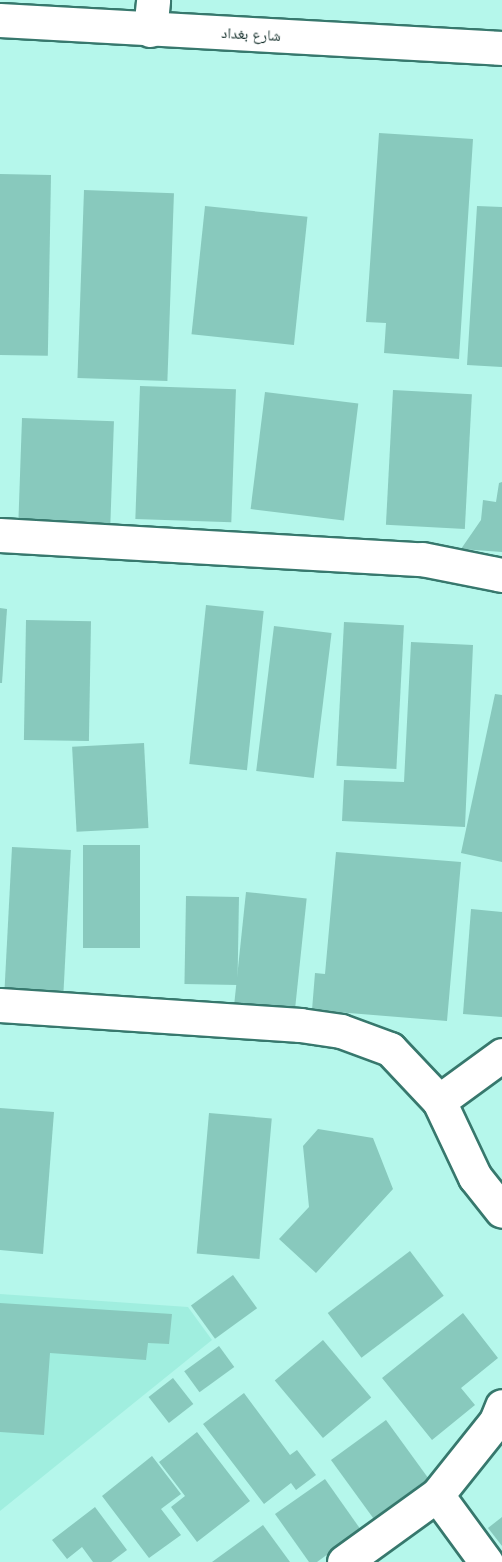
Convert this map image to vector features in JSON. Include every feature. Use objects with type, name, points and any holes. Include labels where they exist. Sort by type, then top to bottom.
[{"type":"street","name":"شارع بغداد","points":[[0,20],[152,15],[502,48]]},
{"type":"street","points":[[0,535],[422,559],[502,575]]},
{"type":"street","points":[[0,1005],[300,1025],[341,1031],[390,1049],[439,1101],[475,1177],[502,1211]]},
{"type":"street","points":[[439,1101],[502,1055]]},
{"type":"street","points":[[344,1562],[437,1495],[496,1421],[502,1406]]},
{"type":"street","points":[[437,1495],[486,1562]]},
{"type":"shaded area","points":[[0,1294],[188,1307],[212,1340],[0,1511]]},
{"type":"building","points":[[379,133],[473,139],[459,359],[384,353],[386,323],[366,322]]},
{"type":"building","points":[[0,174],[51,175],[48,356],[0,355]]},
{"type":"building","points":[[84,190],[174,193],[167,381],[77,378]]},
{"type":"building","points":[[205,206],[307,217],[294,345],[192,334]]},
{"type":"building","points":[[477,206],[502,207],[502,367],[467,365]]},
{"type":"building","points":[[140,386],[236,389],[231,522],[135,519]]},
{"type":"building","points":[[393,390],[472,394],[465,529],[386,525]]},
{"type":"building","points":[[265,392],[358,403],[344,521],[251,509]]},
{"type":"building","points":[[22,418],[114,421],[110,526],[18,523]]},
{"type":"building","points":[[502,482],[502,552],[461,549],[481,520],[483,500],[496,502],[499,483]]},
{"type":"building","points":[[206,605],[264,611],[247,770],[189,764]]},
{"type":"building","points":[[0,608],[7,609],[2,683],[0,683]]},
{"type":"building","points":[[26,620],[91,621],[89,741],[24,740]]},
{"type":"building","points":[[344,622],[404,625],[396,769],[336,766]]},
{"type":"building","points":[[274,626],[332,633],[314,778],[256,771]]},
{"type":"building","points":[[411,642],[473,645],[465,827],[342,821],[344,780],[404,782]]},
{"type":"building","points":[[495,694],[502,695],[502,862],[461,853]]},
{"type":"building","points":[[144,743],[148,828],[77,832],[72,747]]},
{"type":"building","points":[[83,845],[140,845],[140,948],[83,948]]},
{"type":"building","points":[[12,847],[71,850],[64,991],[5,988]]},
{"type":"building","points":[[336,852],[461,862],[447,1021],[312,1010],[315,973],[325,974]]},
{"type":"building","points":[[246,892],[307,898],[295,1010],[234,1003]]},
{"type":"building","points":[[186,896],[239,897],[237,985],[184,984]]},
{"type":"building","points":[[471,909],[502,912],[502,1017],[463,1014]]},
{"type":"building","points":[[0,1108],[54,1112],[43,1254],[0,1250]]},
{"type":"building","points":[[209,1113],[272,1118],[259,1259],[197,1253]]},
{"type":"building","points":[[318,1129],[373,1138],[393,1189],[316,1273],[279,1239],[309,1207],[303,1146]]},
{"type":"building","points":[[410,1251],[444,1296],[361,1358],[328,1313]]},
{"type":"building","points":[[233,1275],[257,1308],[215,1339],[191,1306]]},
{"type":"building","points":[[0,1303],[172,1314],[169,1344],[148,1343],[146,1360],[50,1353],[44,1435],[0,1432]]},
{"type":"building","points":[[463,1313],[498,1358],[461,1388],[475,1405],[432,1440],[382,1378]]},
{"type":"building","points":[[323,1340],[371,1397],[323,1438],[275,1380]]},
{"type":"building","points":[[219,1346],[234,1367],[199,1392],[184,1371]]},
{"type":"building","points":[[173,1378],[193,1404],[169,1423],[149,1397]]},
{"type":"building","points":[[244,1393],[290,1455],[297,1450],[316,1475],[296,1490],[291,1483],[264,1504],[203,1424]]},
{"type":"building","points":[[386,1420],[428,1478],[373,1518],[331,1460]]},
{"type":"building","points":[[197,1432],[250,1501],[197,1542],[171,1507],[185,1496],[159,1462]]},
{"type":"building","points":[[152,1456],[181,1494],[161,1509],[181,1535],[149,1558],[102,1496]]},
{"type":"building","points":[[325,1479],[361,1530],[317,1562],[309,1562],[275,1514]]},
{"type":"building","points":[[95,1507],[127,1550],[111,1562],[93,1562],[82,1547],[67,1559],[52,1540]]},
{"type":"building","points":[[502,1517],[502,1546],[488,1528]]},
{"type":"building","points":[[263,1525],[290,1562],[212,1562]]}]
